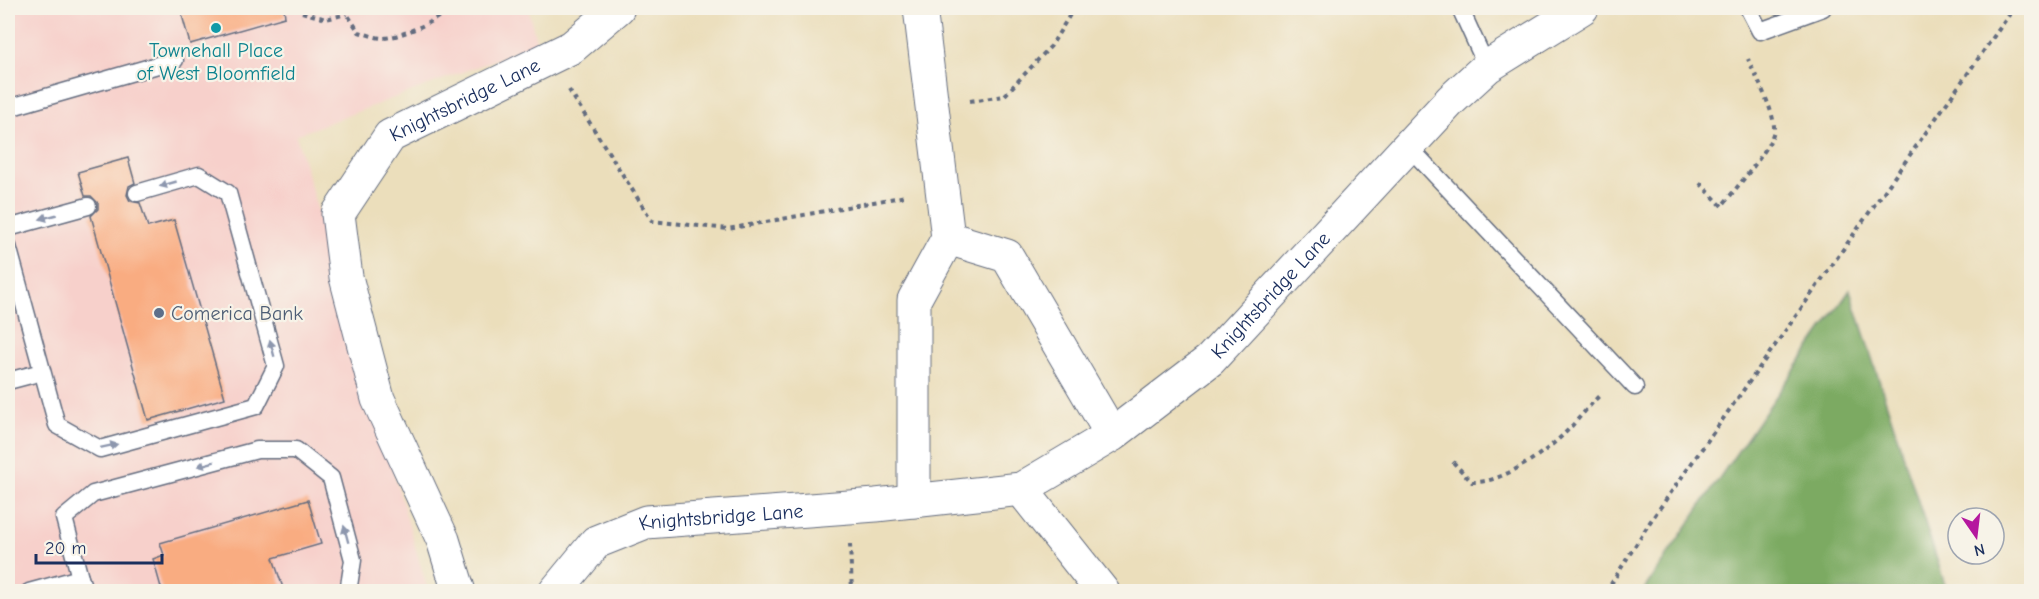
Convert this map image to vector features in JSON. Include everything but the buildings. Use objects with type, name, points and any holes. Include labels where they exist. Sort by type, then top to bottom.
[{"type":"street","name":"Knightsbridge Lane","points":[[459,591],[443,540],[378,399],[346,277],[338,214],[390,136],[572,47],[618,8]]},
{"type":"street","points":[[914,501],[914,300],[948,238],[920,8]]},
{"type":"street","name":"Knightsbridge Lane","points":[[555,591],[596,542],[646,522],[848,507],[1021,489],[1112,435],[1210,360],[1452,100],[1487,67],[1582,8]]},
{"type":"street","points":[[948,238],[1007,256],[1112,435]]},
{"type":"street","points":[[1021,489],[1103,591]]},
{"type":"lane","points":[[1460,8],[1487,67]]},
{"type":"lane","points":[[1748,8],[1760,31],[1823,8]]},
{"type":"lane","points":[[8,108],[175,60]]},
{"type":"lane","points":[[1408,146],[1635,387]]},
{"type":"lane","points":[[8,246],[57,425],[100,449],[256,406],[276,366],[228,193],[200,175],[137,193]]},
{"type":"lane","points":[[8,228],[88,206]]},
{"type":"lane","points":[[8,381],[42,372]]},
{"type":"lane","points":[[29,591],[82,585],[64,518],[93,494],[257,450],[296,450],[331,478],[353,560],[348,591]]},
{"type":"path","points":[[346,8],[347,14],[359,32],[383,38],[419,28],[445,14],[448,8]]},
{"type":"path","points":[[931,107],[1004,96],[1051,46],[1074,8]]},
{"type":"path","points":[[1606,591],[1650,522],[2014,8]]},
{"type":"path","points":[[302,12],[327,19],[347,14]]},
{"type":"path","points":[[1700,183],[1722,206],[1764,152],[1774,130],[1770,112],[1744,49]]},
{"type":"path","points":[[548,59],[652,221],[728,229],[942,189]]},
{"type":"path","points":[[1453,462],[1472,482],[1478,483],[1514,470],[1564,434],[1621,372]]},
{"type":"path","points":[[848,507],[852,591]]},
{"type":"shaded area","points":[[8,8],[528,8],[537,44],[296,135],[428,591],[8,591]]},
{"type":"green space","points":[[1850,290],[1947,591],[1643,591],[1722,474]]},
{"type":"place","name":"Townehall Place of West Bloomfield","points":[[216,28]]},
{"type":"place","name":"Comerica Bank","points":[[159,313]]}]
